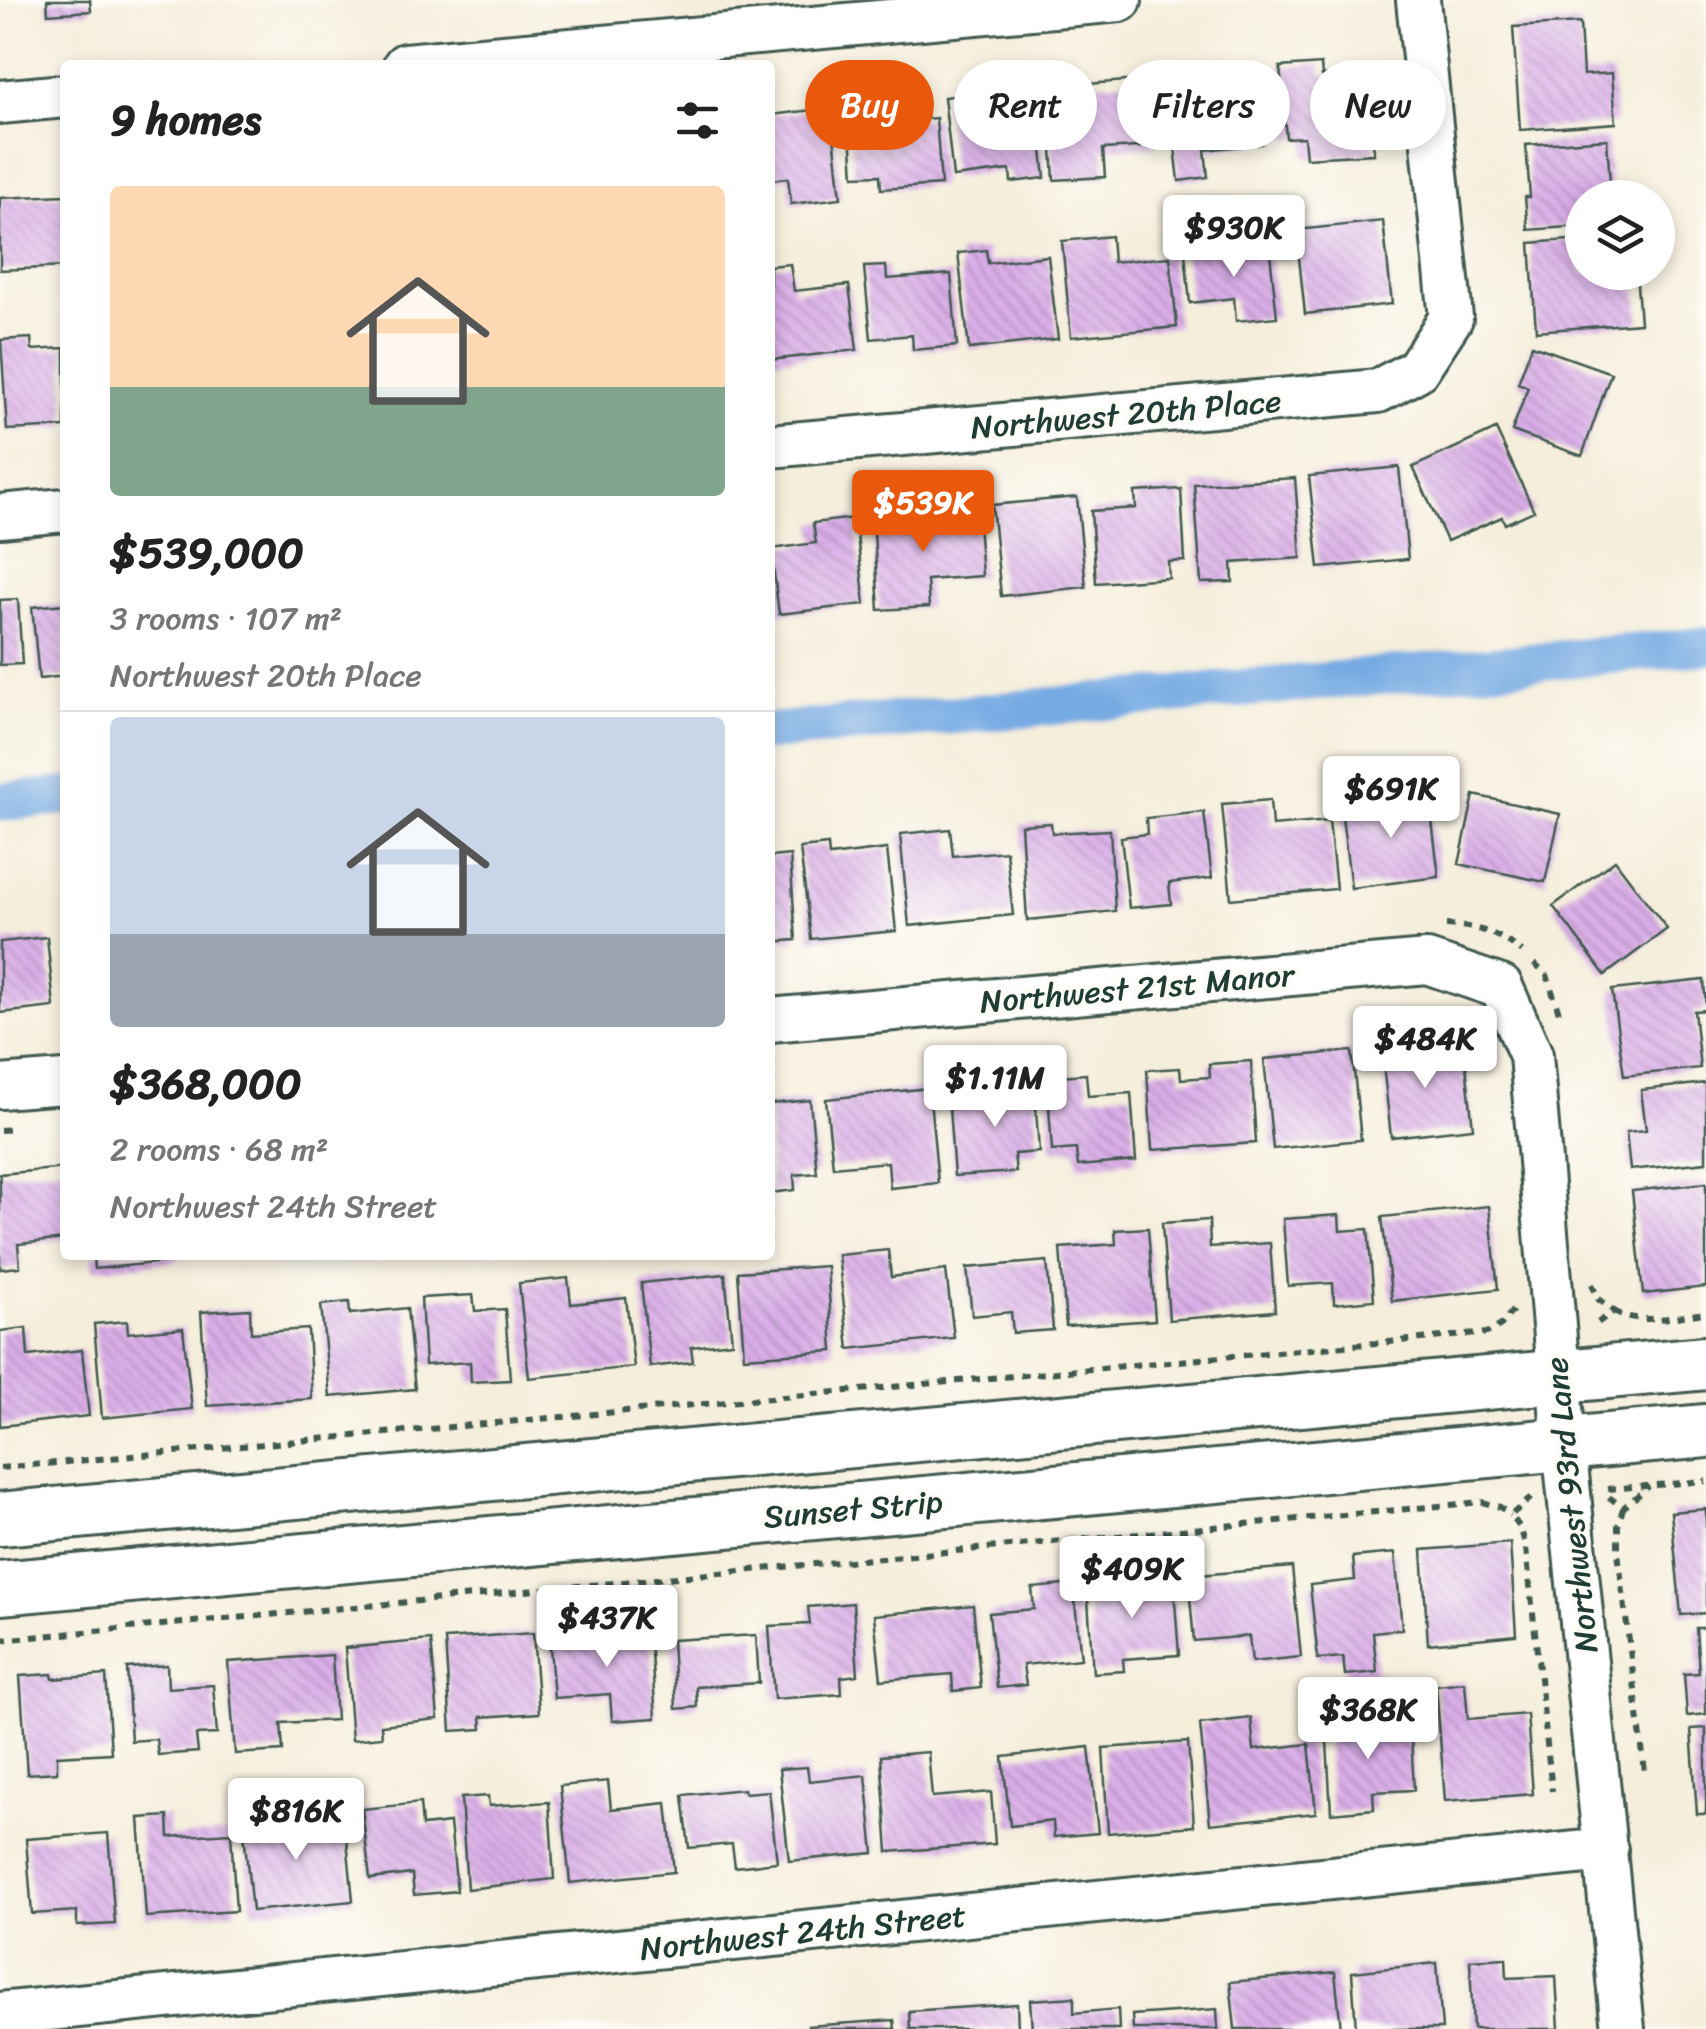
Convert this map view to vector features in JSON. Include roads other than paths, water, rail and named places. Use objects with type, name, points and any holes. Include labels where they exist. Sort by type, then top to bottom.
[{"type":"street","points":[[459,60],[1120,0]]},
{"type":"street","name":"Northwest 20th Place","points":[[775,446],[1378,391],[1417,370],[1451,318],[1418,0]]},
{"type":"street","points":[[0,102],[60,96]]},
{"type":"street","points":[[0,516],[60,510]]},
{"type":"street","name":"Northwest 21st Manor","points":[[775,1020],[1427,962],[1501,987]]},
{"type":"street","name":"Northwest 93rd Lane","points":[[1501,987],[1532,1055],[1564,1444],[1623,2029]]},
{"type":"street","points":[[0,1087],[60,1082]]},
{"type":"street","name":"Sunset Strip","points":[[0,1518],[1706,1363]]},
{"type":"street","name":"Sunset Strip","points":[[0,1588],[1706,1431]]},
{"type":"street","name":"Northwest 24th Street","points":[[0,2014],[1606,1850]]},
{"type":"waterway","points":[[775,732],[1706,646]]},
{"type":"waterway","points":[[0,802],[60,796]]}]
